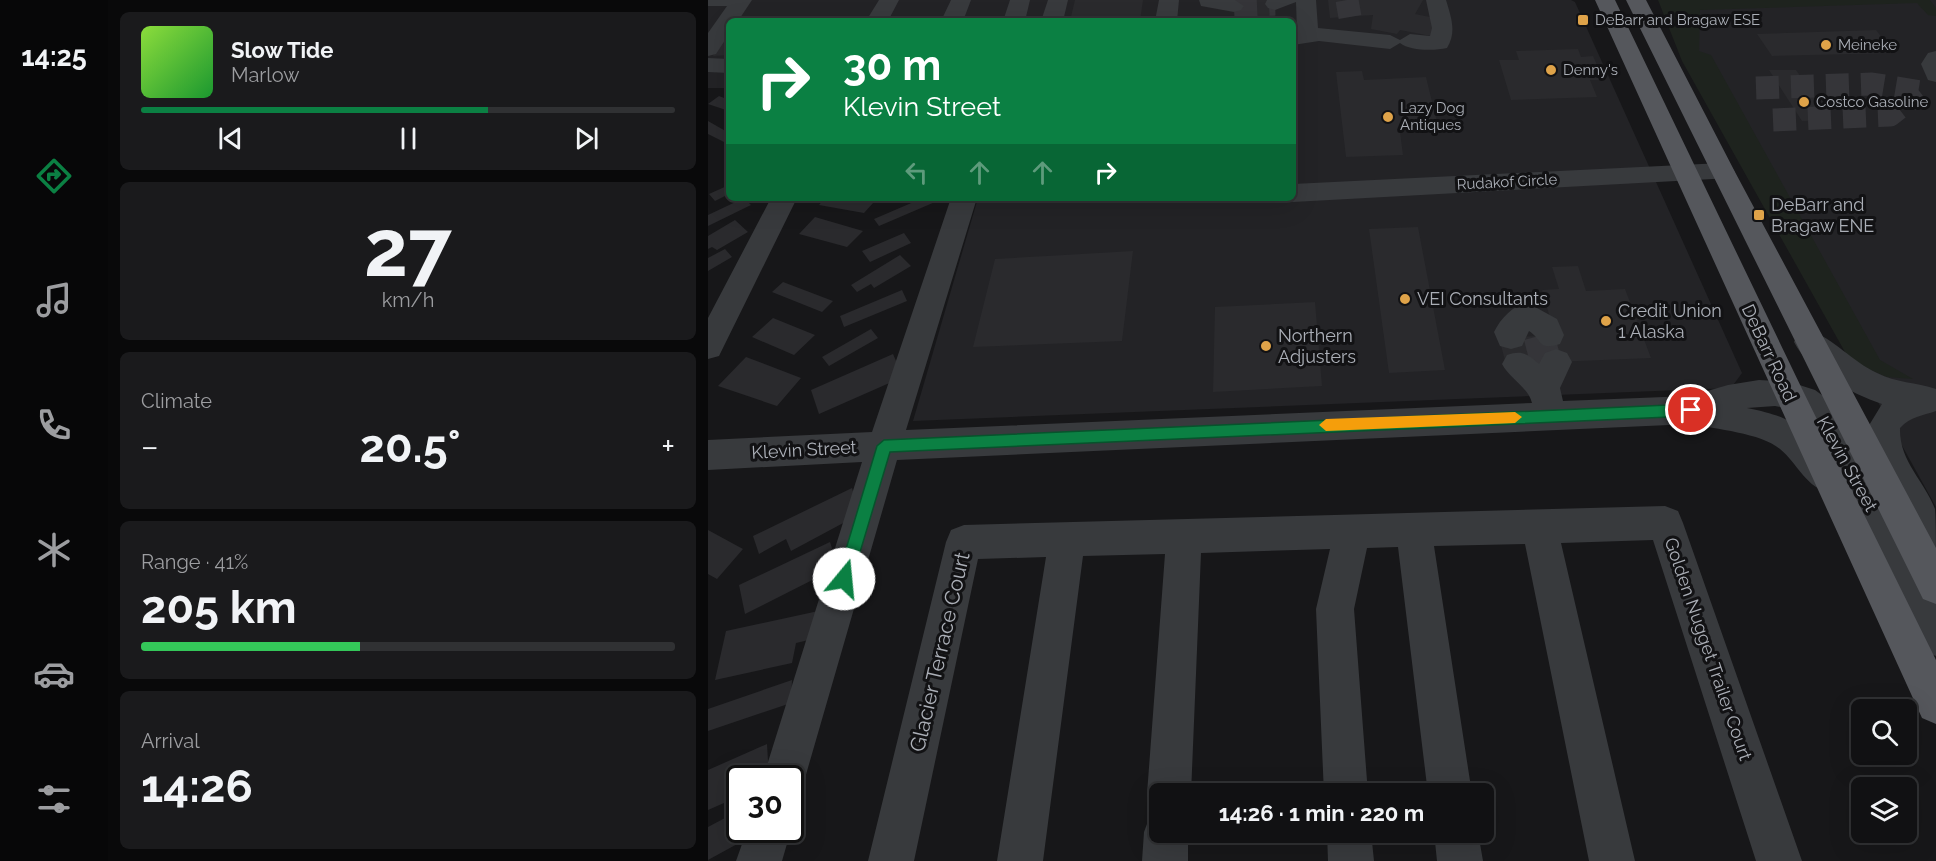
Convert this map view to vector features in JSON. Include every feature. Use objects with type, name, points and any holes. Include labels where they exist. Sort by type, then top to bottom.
[{"type":"main road","name":"DeBarr Road","points":[[1605,0],[1828,480],[1936,704]]},
{"type":"main road","points":[[1636,0],[1809,342],[1936,586]]},
{"type":"street","points":[[708,0],[726,0]]},
{"type":"street","points":[[730,18],[742,0]]},
{"type":"street","points":[[880,18],[889,0]]},
{"type":"street","points":[[953,18],[961,0]]},
{"type":"street","points":[[1015,18],[1020,0]]},
{"type":"street","points":[[1053,18],[1058,0]]},
{"type":"street","points":[[1166,18],[1168,0]]},
{"type":"street","points":[[1306,0],[1309,36]]},
{"type":"street","points":[[1309,36],[1323,0]]},
{"type":"street","points":[[1309,36],[1351,27],[1400,41],[1439,43],[1443,28],[1436,0]]},
{"type":"street","points":[[708,49],[726,23]]},
{"type":"street","points":[[1936,58],[1932,64],[1936,75]]},
{"type":"street","points":[[708,65],[726,66]]},
{"type":"street","name":"Rudakof Circle","points":[[1296,193],[1722,172]]},
{"type":"street","points":[[708,348],[782,201]]},
{"type":"street","points":[[788,765],[884,446],[963,201]]},
{"type":"street","points":[[1809,342],[1827,360],[1857,378],[1890,392],[1928,400]]},
{"type":"street","name":"Klevin Street","points":[[708,455],[884,446],[1536,356],[1691,410],[1771,427],[1796,443],[1828,480]]},
{"type":"street","name":"Klevin Street","points":[[1691,410],[1726,399],[1769,393],[1788,394],[1814,407],[1834,435],[1936,637]]},
{"type":"street","points":[[1928,400],[1891,415],[1884,425],[1882,436],[1892,463],[1936,543]]},
{"type":"street","name":"Golden Nugget Trailer Court","points":[[1352,532],[1665,523],[1779,861]]},
{"type":"street","points":[[1539,526],[1612,861]]},
{"type":"street","points":[[1414,530],[1448,783]]},
{"type":"street","points":[[1346,783],[1335,609],[1352,532]]},
{"type":"street","name":"Glacier Terrace Court","points":[[891,861],[964,542],[1352,532]]},
{"type":"street","points":[[1169,783],[1184,536]]},
{"type":"street","points":[[1020,861],[1067,540]]},
{"type":"street","points":[[759,861],[765,843]]},
{"type":"street","points":[[1164,861],[1165,843]]},
{"type":"street","points":[[1350,843],[1351,861]]},
{"type":"street","points":[[1458,843],[1460,861]]},
{"type":"shaded area","points":[[708,0],[1571,0],[1575,2],[1742,373],[1731,388],[913,421],[977,201],[1296,201],[1296,18],[726,18],[726,88],[708,88]]},
{"type":"shaded area","points":[[1658,0],[1930,0],[1936,8],[1936,16],[1928,15],[1917,3],[1700,10],[1699,51],[1711,55],[1880,360],[1913,379],[1887,377],[1850,361],[1682,61]]},
{"type":"shaded area","points":[[1660,0],[1936,0],[1936,507],[1691,64]]},
{"type":"building","points":[[1075,0],[1143,0],[1140,18],[1071,18]]},
{"type":"building","points":[[1235,0],[1275,0],[1275,18],[1234,18]]},
{"type":"building","points":[[1328,0],[1423,0],[1415,14],[1440,19],[1431,36],[1400,30],[1397,34],[1371,29],[1373,15],[1330,18]]},
{"type":"building","points":[[930,16],[929,18],[899,17]]},
{"type":"building","name":"Meineke","points":[[1876,30],[1894,53],[1772,56],[1757,34]]},
{"type":"building","points":[[726,36],[726,55],[713,56]]},
{"type":"building","name":"Denny's","points":[[1578,49],[1581,57],[1593,56],[1604,80],[1590,80],[1597,97],[1511,100],[1499,60],[1519,60],[1516,51]]},
{"type":"building","name":"Costco Gasoline","points":[[1769,70],[1796,70],[1831,120],[1802,121]]},
{"type":"building","name":"Lazy Dog Antiques","points":[[1362,71],[1364,80],[1426,77],[1437,122],[1399,124],[1403,155],[1346,157],[1336,72]]},
{"type":"building","points":[[719,96],[726,99],[726,110],[708,104]]},
{"type":"building","points":[[708,121],[726,131],[726,140],[724,142],[708,134]]},
{"type":"building","points":[[726,186],[726,196],[715,201],[709,194]]},
{"type":"building","points":[[738,201],[747,201],[751,205],[708,226],[708,215]]},
{"type":"building","points":[[822,201],[873,203],[864,213],[819,205]]},
{"type":"building","points":[[916,201],[935,202],[879,226],[874,219]]},
{"type":"building","points":[[815,217],[863,231],[847,247],[799,234]]},
{"type":"building","points":[[735,220],[748,232],[717,250],[712,247],[708,249],[708,236]]},
{"type":"building","name":"VEI Consultants","points":[[1418,227],[1445,370],[1389,373],[1369,229]]},
{"type":"building","points":[[904,233],[911,243],[870,262],[862,251]]},
{"type":"building","points":[[725,249],[732,257],[708,271],[708,258]]},
{"type":"building","points":[[1133,251],[1122,341],[973,347],[995,259]]},
{"type":"building","points":[[900,255],[911,266],[874,288],[871,284],[857,292],[851,285]]},
{"type":"building","points":[[1578,266],[1586,291],[1625,289],[1651,358],[1506,364],[1499,338],[1555,335],[1542,290],[1559,289],[1552,267]]},
{"type":"building","points":[[783,282],[833,301],[822,312],[772,292]]},
{"type":"building","points":[[902,290],[907,301],[844,327],[840,316]]},
{"type":"building","name":"Northern Adjusters","points":[[1315,302],[1322,386],[1213,392],[1215,307]]},
{"type":"building","points":[[773,318],[815,335],[794,355],[752,337]]},
{"type":"building","points":[[871,329],[878,338],[829,366],[822,357]]},
{"type":"building","points":[[893,354],[903,377],[819,414],[811,390]]},
{"type":"building","points":[[746,357],[801,378],[777,406],[718,386]]},
{"type":"building","points":[[852,488],[860,514],[791,551],[786,539],[759,554],[753,536]]},
{"type":"building","points":[[708,530],[743,549],[717,579],[708,574]]},
{"type":"building","points":[[830,542],[838,567],[745,614],[739,585]]},
{"type":"building","points":[[823,610],[817,638],[796,643],[792,663],[715,680],[726,631]]},
{"type":"building","points":[[792,680],[791,703],[708,731],[708,709]]},
{"type":"building","points":[[767,744],[768,765],[726,765],[726,802],[708,810],[708,770]]},
{"type":"building","points":[[726,817],[726,843],[739,843],[708,860],[708,827]]},
{"type":"tunnel","points":[[1347,0],[1350,17]]},
{"type":"tunnel","points":[[1234,6],[1275,4]]},
{"type":"tunnel","points":[[1756,88],[1872,84],[1920,92],[1890,115],[1773,120]]},
{"type":"tunnel","points":[[1539,336],[1546,363]]},
{"type":"slow traffic","points":[[1326,425],[1515,417]]},
{"type":"place","name":"DeBarr and Bragaw ESE","points":[[1583,20]]},
{"type":"place","name":"Meineke","points":[[1826,45]]},
{"type":"place","name":"Denny's","points":[[1551,70]]},
{"type":"place","name":"Costco Gasoline","points":[[1804,102]]},
{"type":"place","name":"Lazy Dog Antiques","points":[[1388,117]]},
{"type":"place","name":"DeBarr and Bragaw ENE","points":[[1759,215]]},
{"type":"place","name":"VEI Consultants","points":[[1405,299]]},
{"type":"place","name":"Credit Union 1 Alaska","points":[[1606,321]]},
{"type":"place","name":"Northern Adjusters","points":[[1266,346]]},
{"type":"route","points":[[844,579],[884,446],[1184,430],[1691,410]]}]
